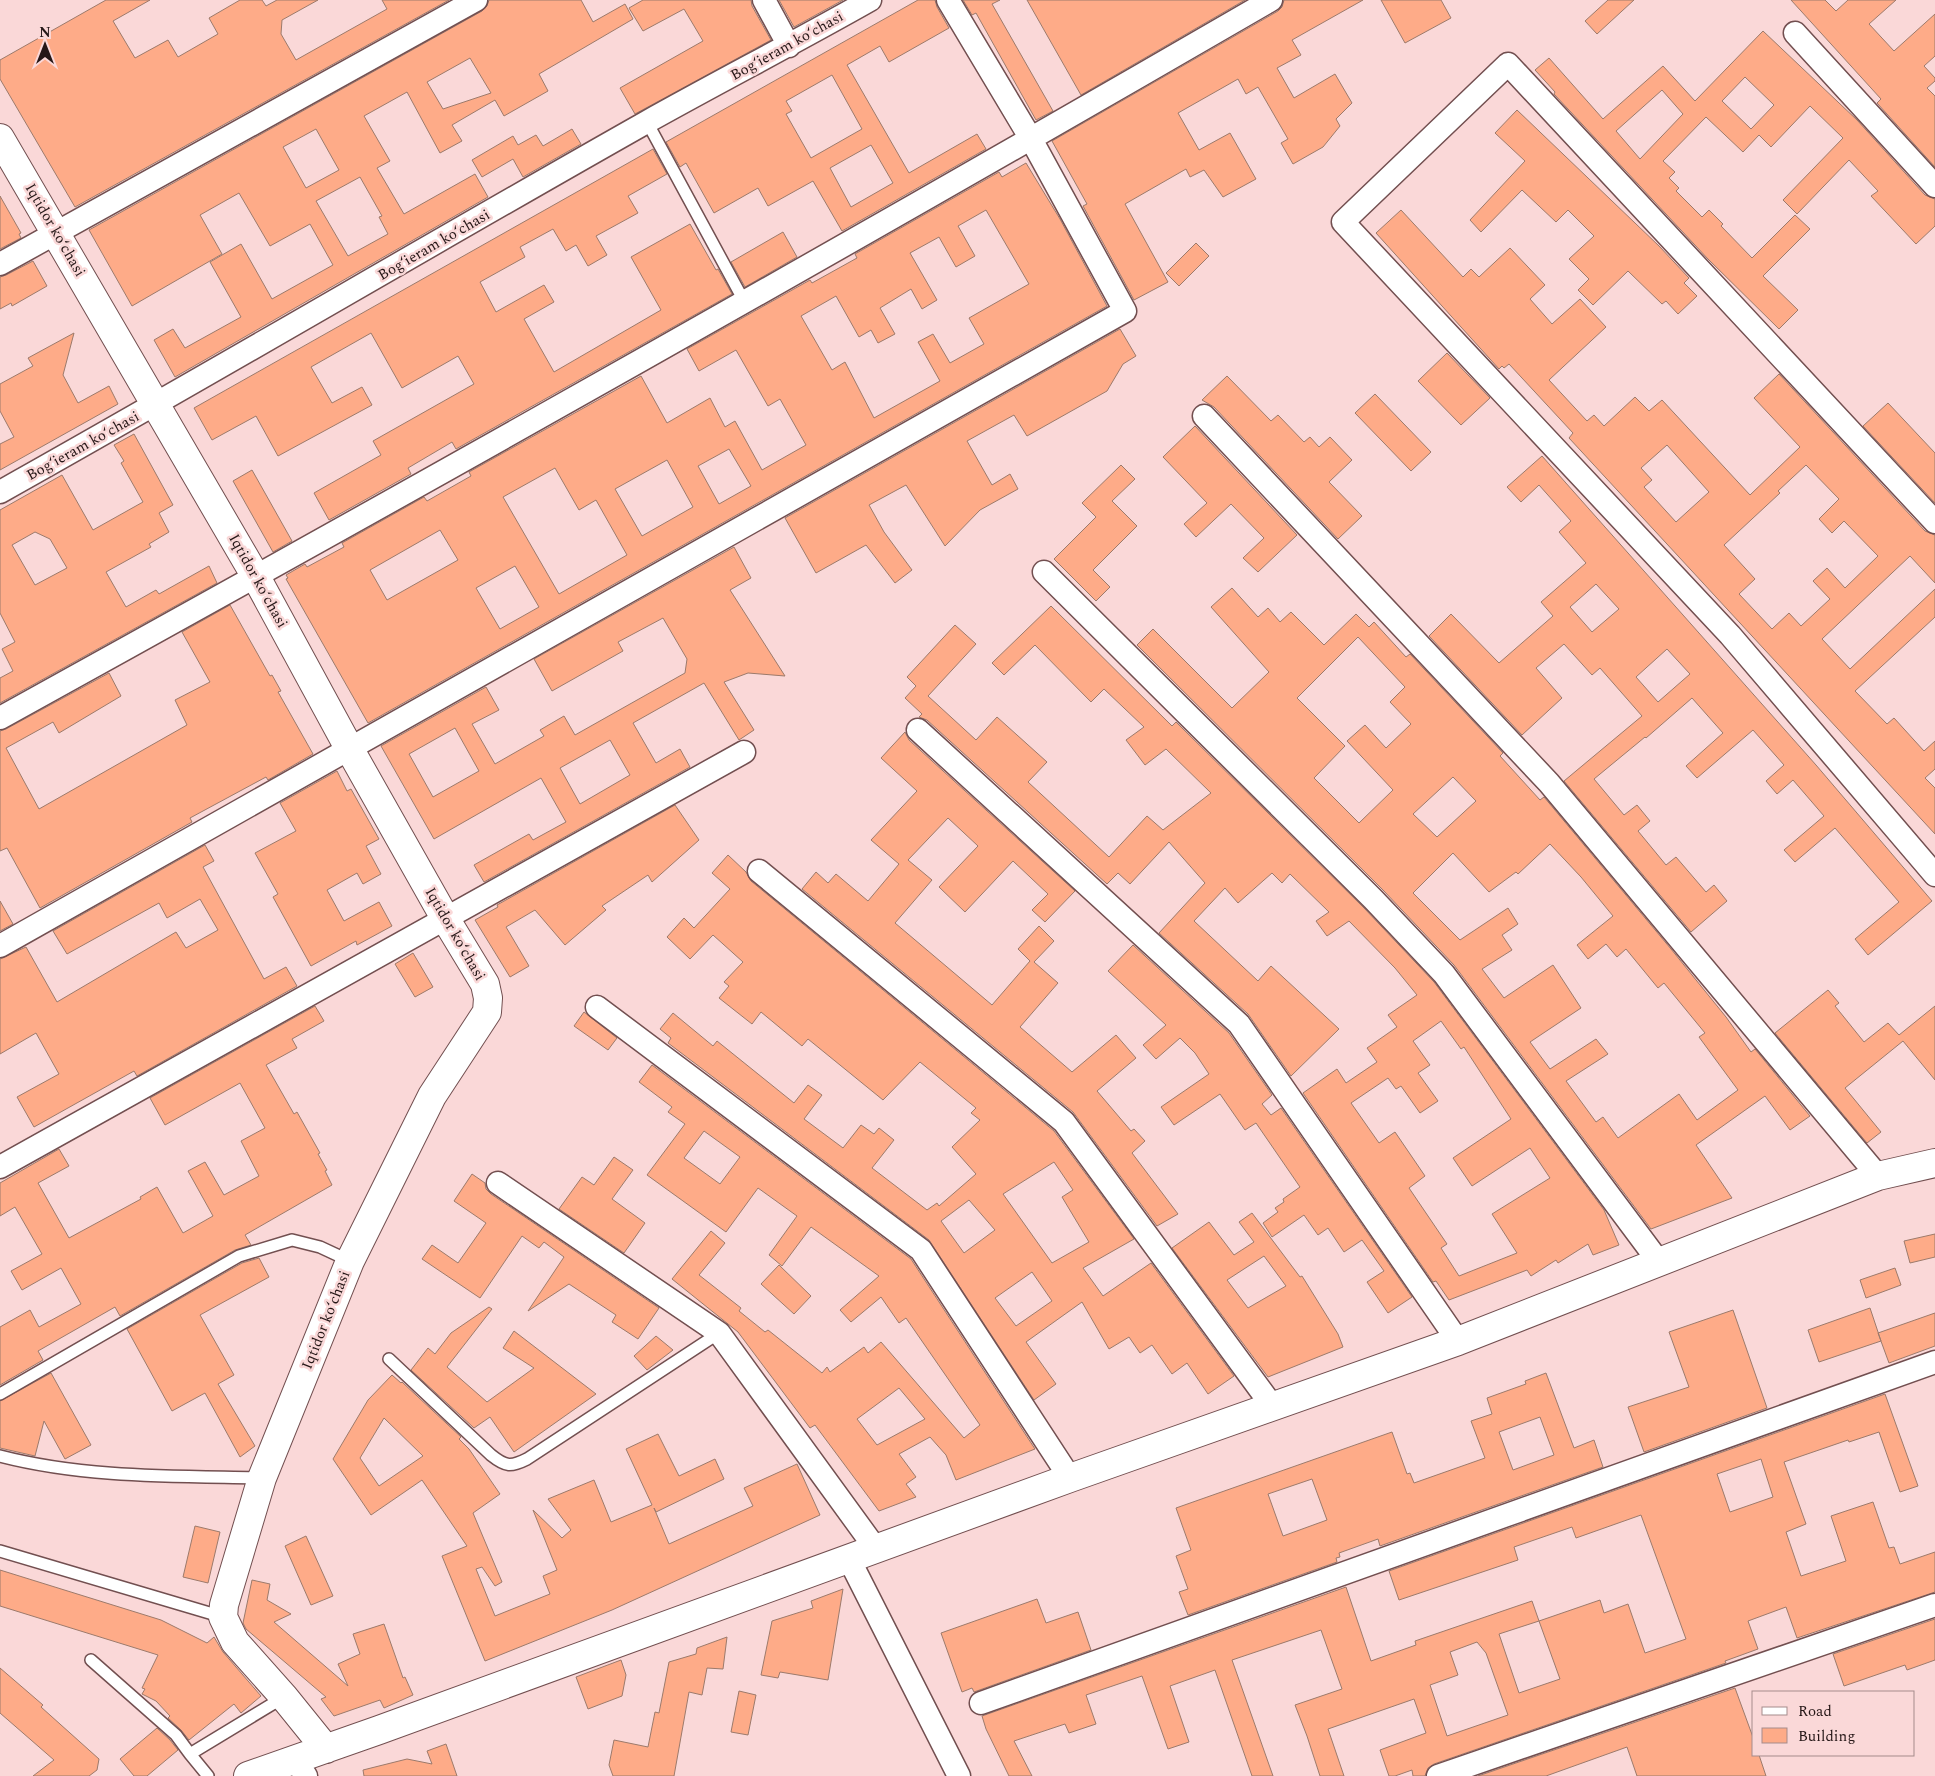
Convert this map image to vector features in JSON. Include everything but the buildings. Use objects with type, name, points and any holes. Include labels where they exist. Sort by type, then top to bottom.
[{"type":"street","points":[[0,264],[476,0]]},
{"type":"street","points":[[764,0],[789,46]]},
{"type":"street","name":"Bogʻieram koʻchasi","points":[[0,492],[156,405],[647,122],[870,0]]},
{"type":"street","points":[[0,946],[1125,311],[1031,139],[948,0]]},
{"type":"street","points":[[0,718],[256,577],[1031,139],[1271,0]]},
{"type":"street","points":[[1795,33],[1935,186]]},
{"type":"street","points":[[1935,522],[1508,64],[1342,222],[1730,635],[1935,875]]},
{"type":"street","name":"Iqtidor koʻchasi","points":[[0,138],[57,232],[256,577],[349,748],[445,918],[485,984],[488,998],[487,1012],[432,1096],[350,1261],[262,1478],[224,1605],[224,1617]]},
{"type":"street","points":[[1204,416],[1549,783],[1878,1176]]},
{"type":"street","points":[[1044,572],[1373,899],[1444,974],[1659,1262]]},
{"type":"street","points":[[918,730],[1239,1024],[1458,1341]]},
{"type":"street","points":[[0,1167],[744,752]]},
{"type":"street","points":[[759,871],[1064,1122],[1272,1408]]},
{"type":"street","points":[[597,1007],[921,1250],[1070,1478]]},
{"type":"street","points":[[248,1776],[300,1768],[326,1749],[1070,1478],[1458,1341],[1878,1176],[1935,1163]]},
{"type":"street","points":[[498,1183],[719,1333],[876,1549]]},
{"type":"street","points":[[981,1703],[1935,1362]]},
{"type":"street","points":[[849,1559],[960,1776]]},
{"type":"street","points":[[1438,1776],[1935,1605]]},
{"type":"street","points":[[224,1617],[235,1642],[284,1697],[326,1749]]},
{"type":"lane","points":[[647,122],[744,301]]},
{"type":"lane","points":[[0,1394],[239,1256],[292,1240],[320,1247],[350,1261]]},
{"type":"lane","points":[[389,1359],[492,1456],[502,1464],[510,1465],[527,1459],[719,1333]]},
{"type":"lane","points":[[0,1456],[106,1474],[262,1478]]},
{"type":"lane","points":[[0,1551],[224,1617]]},
{"type":"lane","points":[[91,1660],[176,1735],[208,1776]]},
{"type":"lane","points":[[190,1754],[284,1697]]}]
